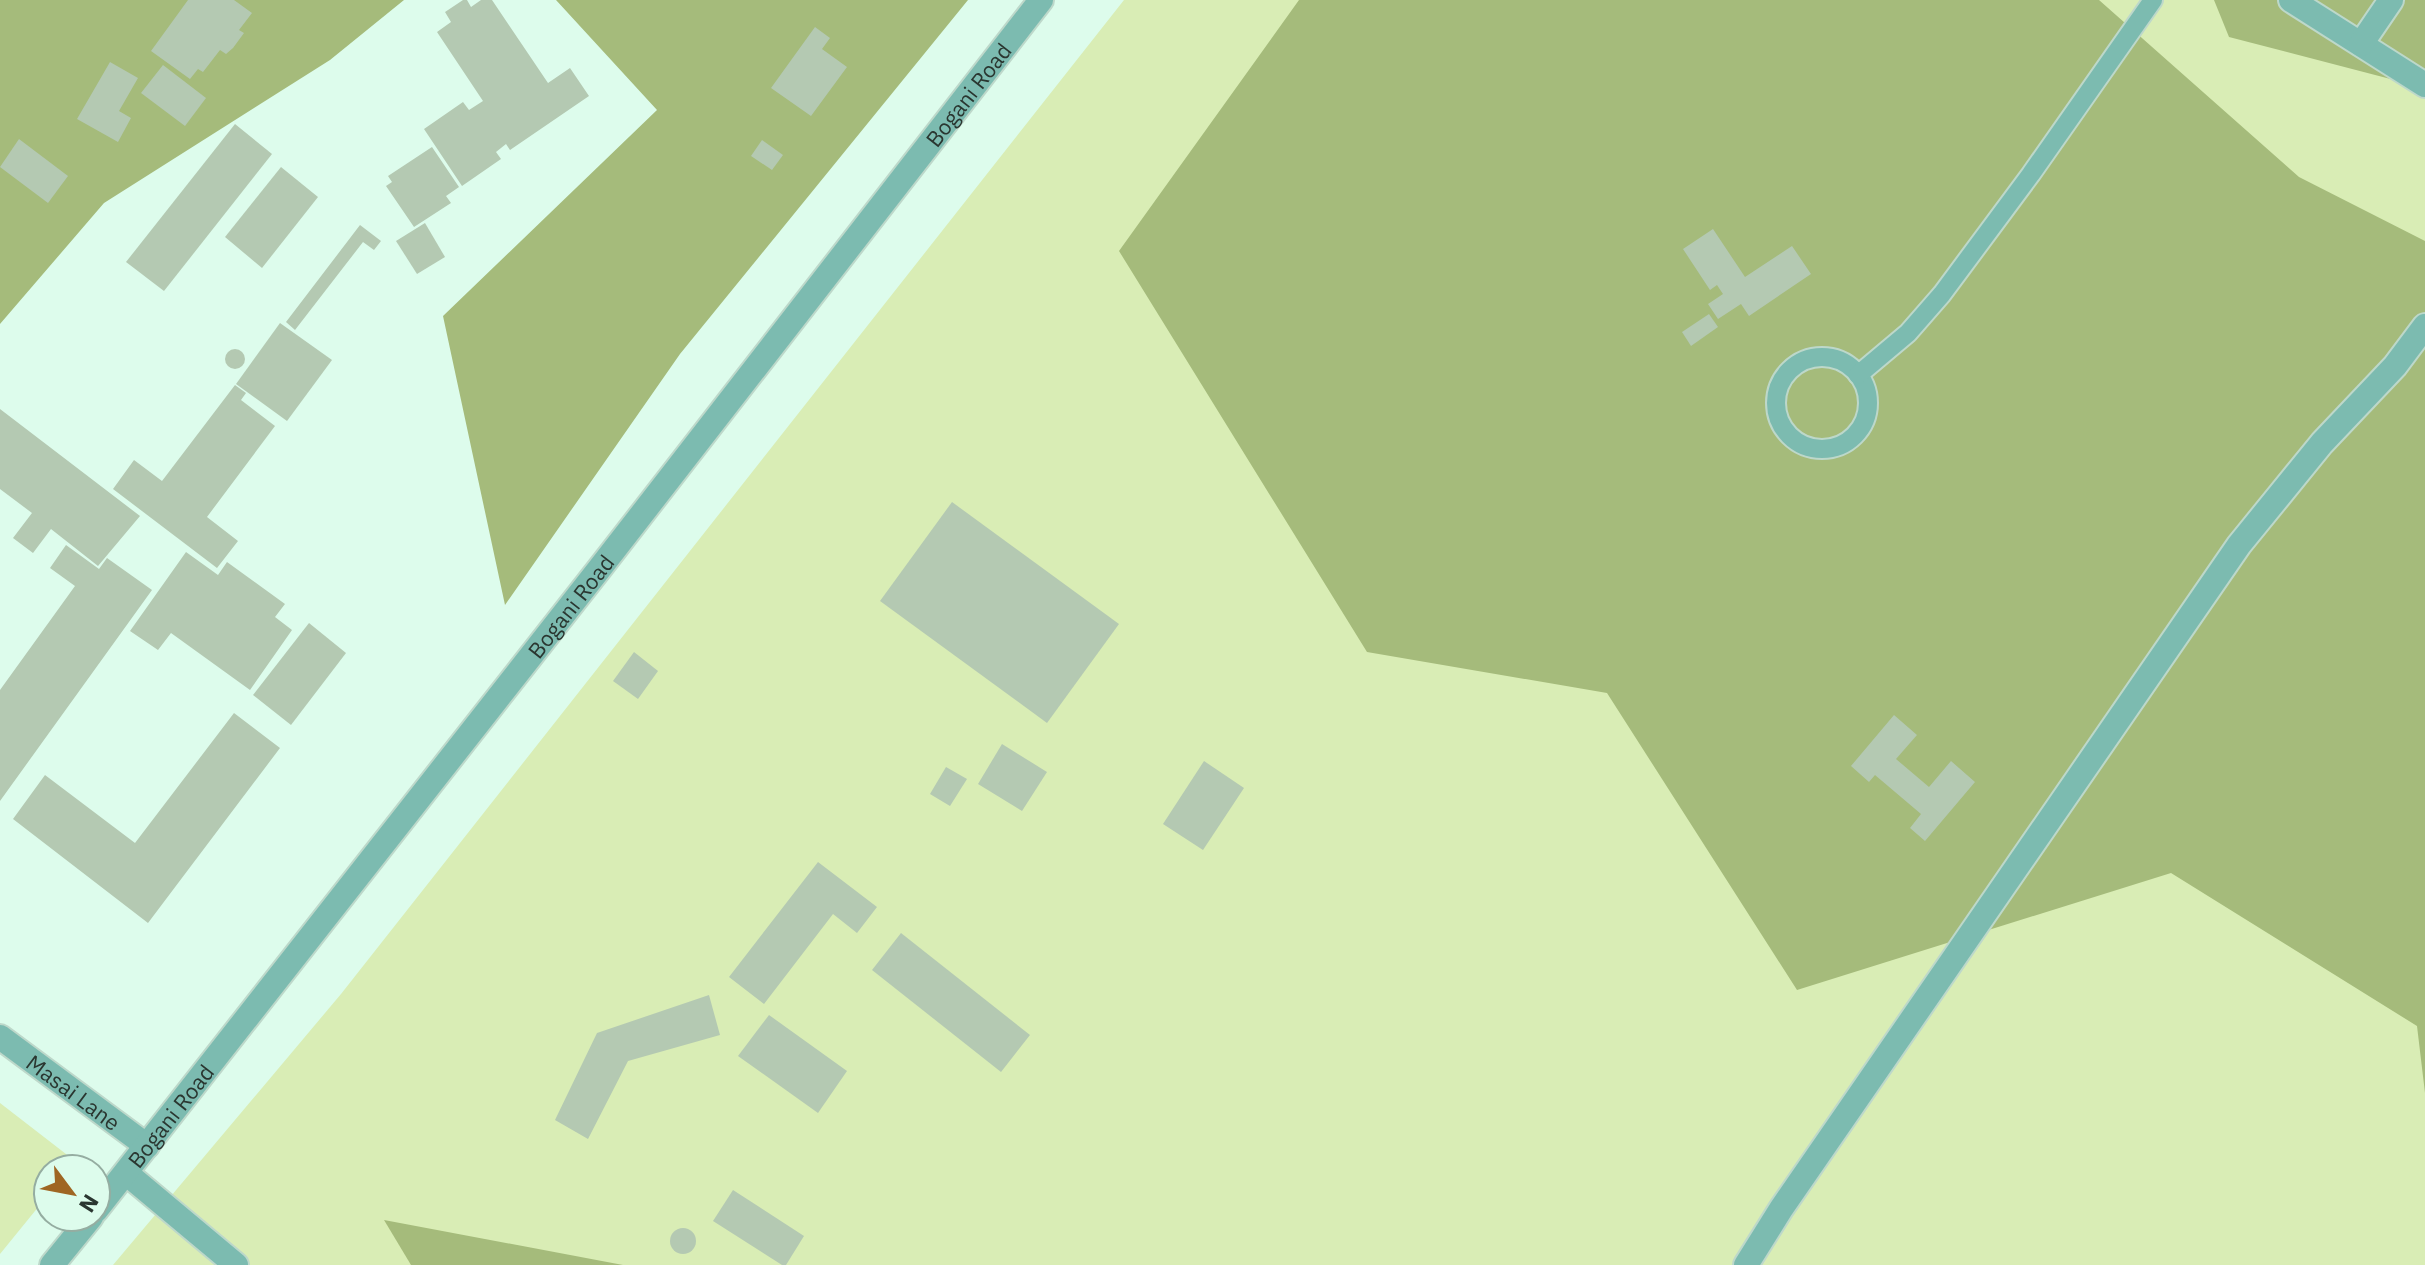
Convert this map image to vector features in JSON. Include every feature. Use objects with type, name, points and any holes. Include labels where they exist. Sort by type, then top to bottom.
[{"type":"street","name":"Bogani Road","points":[[112,1190],[1041,0]]},
{"type":"street","points":[[2291,0],[2425,85]]},
{"type":"street","points":[[2361,44],[2391,0]]},
{"type":"street","points":[[1746,1265],[1781,1209],[2239,545],[2322,443],[2395,366],[2425,326]]},
{"type":"street","name":"Masai Lane","points":[[0,1037],[147,1146]]},
{"type":"street","points":[[126,1173],[236,1265]]},
{"type":"street","points":[[52,1265],[78,1233]]},
{"type":"lane","points":[[1858,375],[1908,333],[1942,294],[2153,0]]},
{"type":"lane","points":[[1816,358],[1832,358],[1847,364],[1858,375],[1866,390],[1868,405],[1856,435],[1843,444],[1812,449],[1797,442],[1785,431],[1778,417],[1776,401],[1779,385],[1788,372],[1816,358]]},
{"type":"green space","points":[[0,0],[404,0],[330,60],[104,203],[0,324]]},
{"type":"green space","points":[[556,0],[968,0],[680,354],[505,605],[443,316],[657,110]]},
{"type":"green space","points":[[1124,0],[2425,0],[2425,1265],[113,1265],[341,994]]},
{"type":"green space","points":[[1299,0],[2099,0],[2299,177],[2425,241],[2425,1093],[2417,1026],[2171,873],[1797,990],[1607,693],[1367,652],[1119,251]]},
{"type":"green space","points":[[2214,0],[2425,0],[2425,88],[2229,37]]},
{"type":"green space","points":[[0,1103],[65,1153],[32,1153],[32,1215],[0,1254]]},
{"type":"green space","points":[[384,1220],[623,1265],[411,1265]]},
{"type":"building","points":[[188,0],[234,0],[252,13],[239,30],[244,33],[233,48],[226,54],[220,50],[203,72],[198,69],[190,79],[151,51]]},
{"type":"building","points":[[467,0],[471,7],[481,0],[492,0],[548,83],[570,68],[589,96],[510,150],[506,144],[496,152],[501,159],[462,186],[424,129],[463,102],[469,110],[483,101],[437,32],[451,22],[445,12]]},
{"type":"building","points":[[815,27],[830,38],[822,49],[847,67],[811,116],[771,88]]},
{"type":"building","points":[[110,62],[138,78],[119,111],[131,118],[118,142],[77,119]]},
{"type":"building","points":[[163,65],[206,98],[185,126],[141,93]]},
{"type":"building","points":[[235,124],[272,154],[164,291],[126,262]]},
{"type":"building","points":[[19,139],[68,176],[48,203],[0,167]]},
{"type":"building","points":[[762,140],[783,155],[772,170],[751,156]]},
{"type":"building","points":[[432,147],[459,187],[446,196],[451,203],[414,227],[386,186],[392,182],[388,176]]},
{"type":"building","points":[[281,167],[318,197],[262,268],[225,237]]},
{"type":"building","points":[[425,223],[445,257],[417,274],[396,241]]},
{"type":"building","points":[[360,225],[381,241],[374,250],[363,242],[295,330],[286,322]]},
{"type":"building","points":[[1713,229],[1745,277],[1792,246],[1811,274],[1749,316],[1741,304],[1718,319],[1708,304],[1723,294],[1717,285],[1710,290],[1683,249]]},
{"type":"building","points":[[1709,314],[1718,327],[1691,346],[1682,332]]},
{"type":"building","points":[[280,323],[332,360],[287,421],[236,384]]},
{"type":"building","points":[[231,349],[239,349],[245,359],[239,369],[231,369],[225,363],[225,355]]},
{"type":"building","points":[[235,385],[246,393],[241,400],[275,426],[207,517],[238,541],[217,568],[113,489],[134,460],[162,481]]},
{"type":"building","points":[[0,409],[140,516],[98,566],[51,529],[33,553],[13,538],[32,513],[0,489]]},
{"type":"building","points":[[952,502],[1119,624],[1047,723],[880,601]]},
{"type":"building","points":[[66,545],[99,569],[107,558],[152,590],[0,801],[0,690],[75,586],[50,568]]},
{"type":"building","points":[[186,552],[218,575],[227,562],[285,604],[275,617],[292,630],[250,690],[171,633],[158,650],[130,631]]},
{"type":"building","points":[[309,623],[346,653],[291,725],[253,695]]},
{"type":"building","points":[[634,652],[658,671],[638,699],[613,681]]},
{"type":"building","points":[[234,713],[280,748],[148,923],[13,819],[45,775],[135,843]]},
{"type":"building","points":[[1894,715],[1917,735],[1896,759],[1929,787],[1951,761],[1975,782],[1925,841],[1910,828],[1921,814],[1875,775],[1869,782],[1851,766]]},
{"type":"building","points":[[1002,744],[1047,772],[1022,811],[978,784]]},
{"type":"building","points":[[1204,761],[1244,788],[1203,850],[1163,824]]},
{"type":"building","points":[[946,767],[967,779],[950,806],[930,794]]},
{"type":"building","points":[[818,862],[877,907],[857,933],[833,914],[764,1004],[729,977]]},
{"type":"building","points":[[901,933],[1030,1035],[1001,1072],[872,970]]},
{"type":"building","points":[[709,995],[720,1035],[628,1061],[588,1139],[555,1120],[597,1033]]},
{"type":"building","points":[[769,1015],[847,1071],[818,1113],[738,1056]]},
{"type":"building","points":[[733,1190],[804,1236],[786,1265],[713,1221]]},
{"type":"building","points":[[683,1228],[692,1232],[696,1241],[692,1250],[683,1254],[674,1250],[670,1241],[674,1232]]}]
